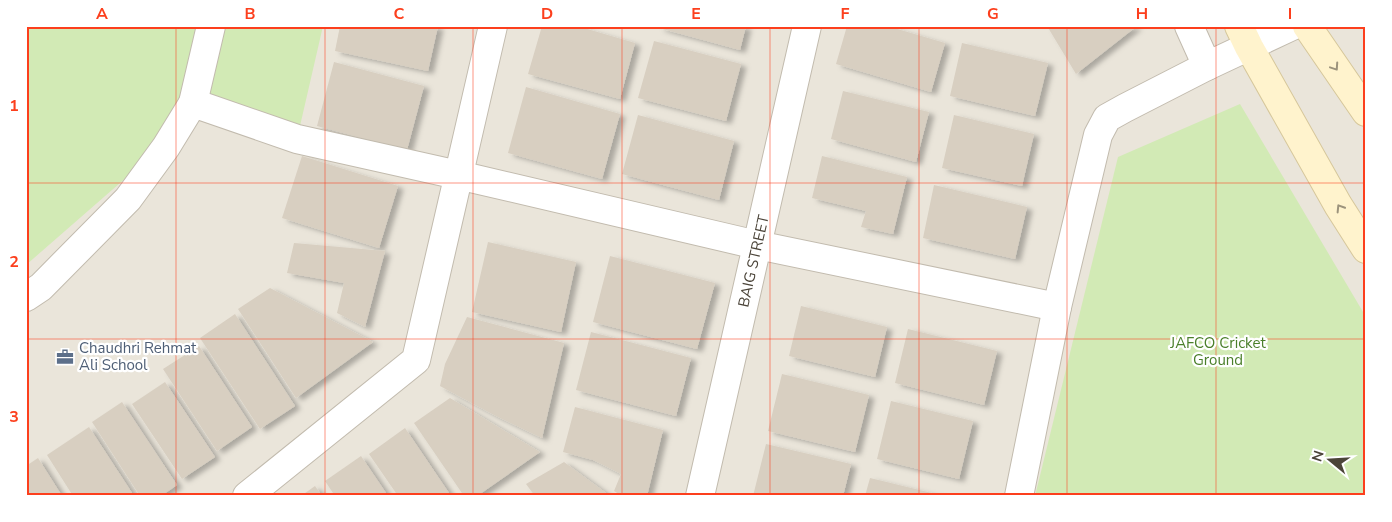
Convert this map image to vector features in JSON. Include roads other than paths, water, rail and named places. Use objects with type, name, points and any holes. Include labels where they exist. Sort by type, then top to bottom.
[{"type":"main road","points":[[1307,26],[1366,112]]},
{"type":"main road","points":[[1244,37],[1338,205],[1366,249]]},
{"type":"street","points":[[26,297],[41,287],[128,199],[166,147],[193,103],[211,26]]},
{"type":"street","points":[[247,496],[416,360],[493,26]]},
{"type":"street","name":"BAIG STREET","points":[[700,496],[807,26]]},
{"type":"street","points":[[1189,26],[1207,66]]},
{"type":"street","points":[[1019,496],[1057,307],[1098,135],[1107,118],[1207,66],[1244,37],[1292,26]]},
{"type":"street","points":[[193,103],[297,139],[757,245],[1057,307]]},
{"type":"place","name":"Chaudhri Rehmat Ali School","points":[[65,357]]},
{"type":"park label","name":"JAFCO Cricket Ground","points":[[1218,352]]}]
